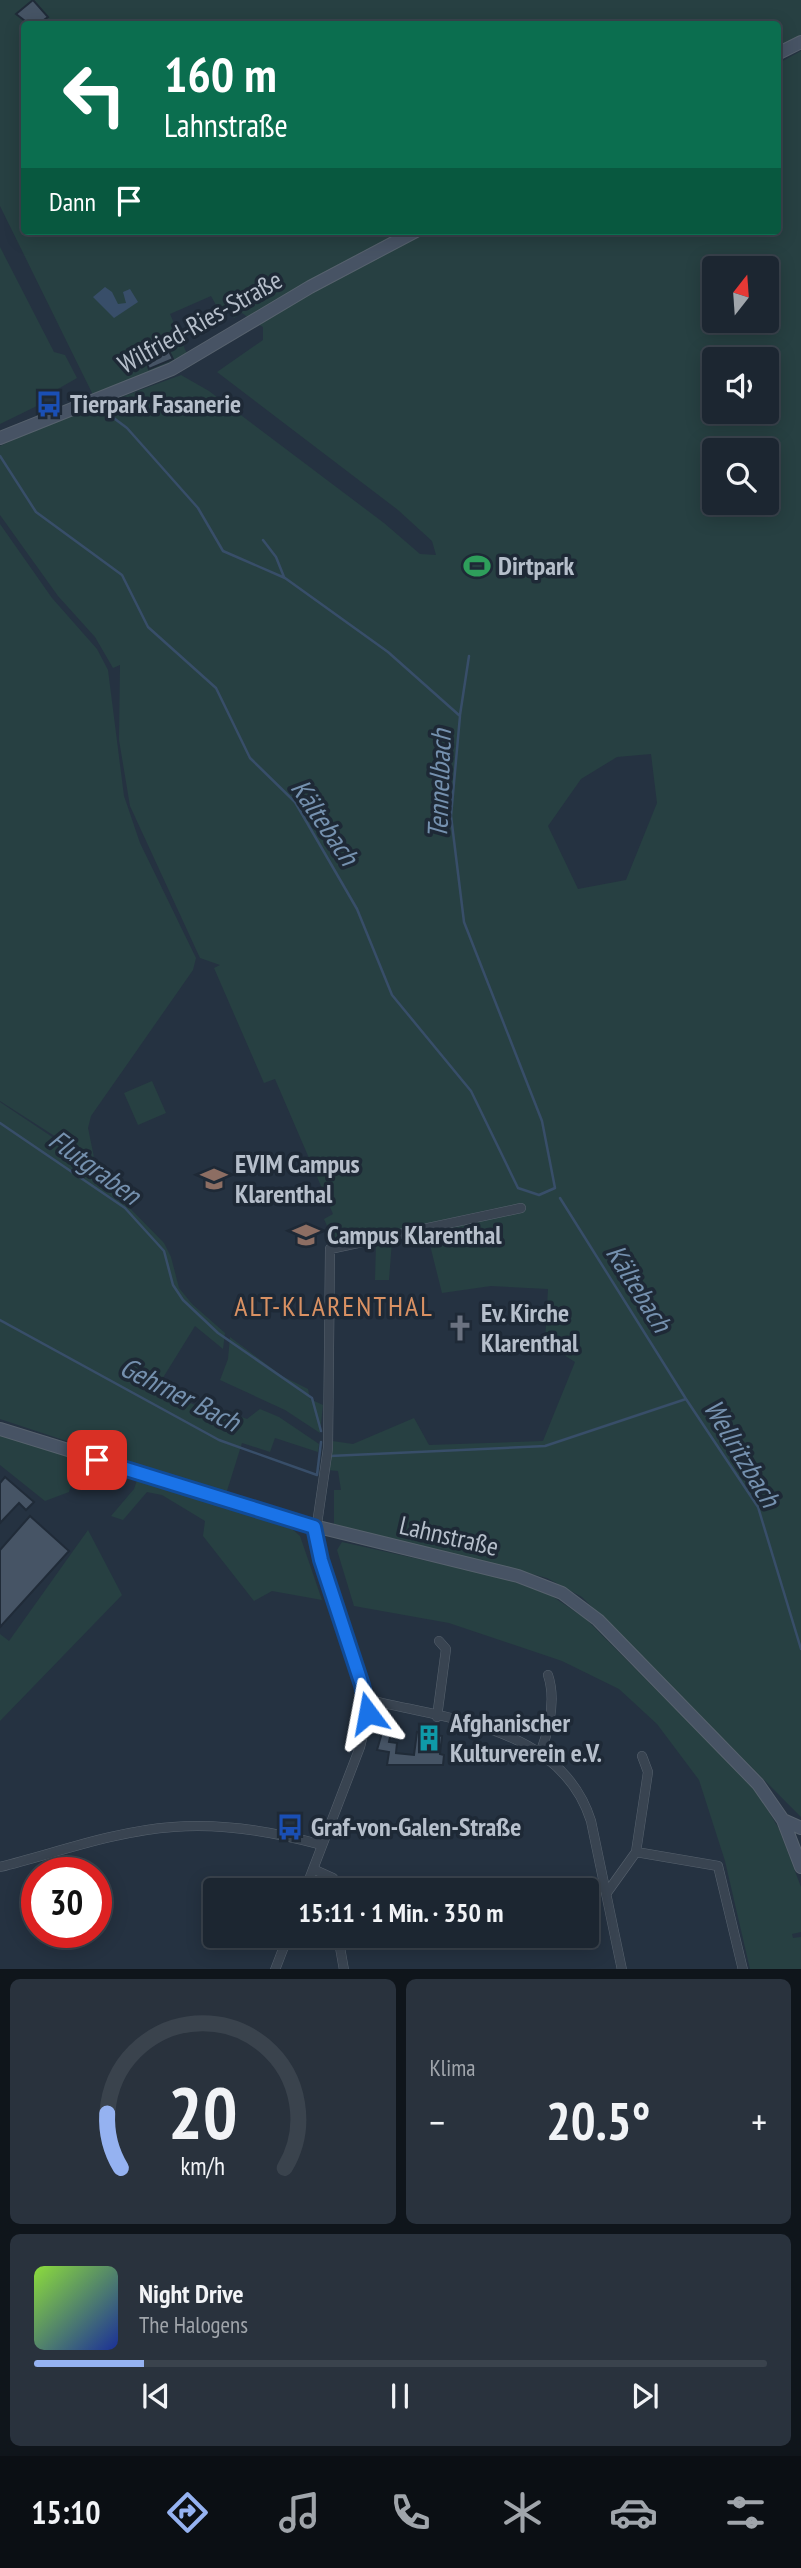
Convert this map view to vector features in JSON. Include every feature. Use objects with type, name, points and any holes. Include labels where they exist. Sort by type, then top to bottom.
[{"type":"main road","points":[[781,52],[801,42]]},
{"type":"main road","name":"Wilfried-Ries-Straße","points":[[0,438],[172,369],[310,287],[408,235]]},
{"type":"main road","name":"Lahnstraße","points":[[0,1429],[314,1527],[518,1576],[545,1585],[571,1599],[598,1620],[758,1784],[783,1820],[801,1867]]},
{"type":"main road","points":[[783,1820],[801,1828]]},
{"type":"street","points":[[310,1878],[365,1731],[366,1699],[321,1560],[314,1527],[328,1448],[330,1249],[521,1208]]},
{"type":"street","points":[[437,1717],[446,1649],[439,1641]]},
{"type":"street","points":[[541,1751],[546,1737],[553,1689],[548,1675]]},
{"type":"street","points":[[366,1699],[514,1738],[541,1751],[565,1773],[583,1800],[622,1969]]},
{"type":"street","points":[[606,1894],[636,1852],[648,1772],[642,1756]]},
{"type":"street","points":[[0,1867],[98,1841],[169,1827],[206,1826],[322,1844]]},
{"type":"street","points":[[636,1852],[718,1866],[743,1969]]},
{"type":"street","points":[[313,1869],[333,1878]]},
{"type":"street","points":[[275,1969],[283,1948]]},
{"type":"street","points":[[340,1948],[344,1969]]},
{"type":"green space","points":[[0,0],[801,0],[801,36],[781,46],[781,21],[21,21],[21,235],[399,235],[338,265],[249,318],[242,313],[234,318],[229,309],[221,314],[211,296],[170,314],[187,354],[94,397],[0,206]]},
{"type":"green space","points":[[801,51],[801,1817],[582,1597],[547,1578],[334,1524],[334,1490],[341,1490],[338,1471],[327,1470],[332,1441],[353,1444],[414,1418],[429,1445],[543,1441],[575,1362],[545,1343],[548,1289],[491,1286],[442,1293],[427,1233],[522,1209],[497,1208],[335,1244],[324,1219],[333,1214],[275,1079],[264,1083],[214,968],[220,965],[200,958],[130,806],[119,740],[120,665],[113,668],[95,637],[58,596],[0,515],[0,446],[48,424],[181,375],[209,391],[384,523],[420,554],[436,555],[432,541],[398,510],[217,372],[263,340],[263,327],[258,324],[353,266],[419,235],[781,235],[781,62]],"holes":[[[651,754],[657,803],[626,880],[578,889],[548,826],[581,779],[617,757]]]},
{"type":"green space","points":[[0,247],[54,352],[65,355],[77,378],[44,397],[41,404],[0,424]]},
{"type":"green space","points":[[0,524],[52,598],[97,649],[108,670],[124,796],[140,843],[196,958],[193,970],[91,1116],[88,1128],[95,1162],[0,1101]]},
{"type":"green space","points":[[152,1081],[166,1113],[138,1125],[124,1093]]},
{"type":"green space","points":[[0,1102],[97,1167],[115,1193],[164,1243],[171,1257],[179,1288],[192,1304],[225,1333],[223,1349],[195,1326],[156,1389],[205,1409],[208,1404],[247,1419],[260,1409],[279,1417],[319,1444],[318,1452],[275,1438],[270,1452],[242,1443],[226,1494],[0,1419]]},
{"type":"green space","points":[[392,1241],[389,1280],[375,1280],[376,1244]]},
{"type":"green space","points":[[230,1337],[282,1376],[308,1389],[310,1399],[323,1405],[320,1433],[285,1410],[220,1380],[228,1359]]},
{"type":"green space","points":[[0,1434],[88,1464],[74,1473],[69,1492],[45,1501],[0,1465]]},
{"type":"green space","points":[[137,1480],[292,1529],[300,1536],[322,1600],[272,1591],[254,1601],[203,1536],[205,1521],[162,1495],[147,1492],[123,1520],[111,1516],[134,1489]]},
{"type":"green space","points":[[88,1530],[122,1595],[0,1721],[0,1634],[9,1641]]},
{"type":"green space","points":[[342,1542],[504,1578],[552,1596],[586,1619],[756,1790],[779,1829],[801,1887],[801,1932],[792,1934],[793,1938],[801,1937],[801,1969],[750,1969],[725,1861],[699,1780],[657,1724],[619,1689],[562,1661],[449,1623],[354,1606],[337,1550]]},
{"type":"water","points":[[105,287],[112,292],[118,304],[126,303],[123,292],[130,289],[138,302],[114,318],[93,297]]},
{"type":"building","points":[[33,0],[48,17],[42,21],[25,21],[16,14]]},
{"type":"building","points":[[167,347],[173,359],[149,369],[144,357]]},
{"type":"building","points":[[5,1477],[34,1502],[26,1510],[19,1503],[0,1523],[0,1483]]},
{"type":"building","points":[[30,1516],[69,1551],[0,1627],[0,1550]]},
{"type":"building","points":[[384,1726],[392,1728],[389,1742],[397,1743],[396,1753],[414,1755],[417,1732],[442,1736],[440,1754],[444,1755],[443,1765],[387,1765],[389,1752],[377,1750]]},
{"type":"waterway","name":"Tennelbach","points":[[0,456],[36,512],[122,575],[148,627],[216,688],[250,758],[295,802],[357,909],[392,995],[471,1091],[518,1188],[539,1195],[555,1188],[542,1121],[464,922],[451,816],[460,716],[388,652],[285,578],[223,551],[198,508],[127,428],[103,410]]},
{"type":"waterway","points":[[263,540],[276,557],[284,577]]},
{"type":"waterway","points":[[460,715],[469,656]]},
{"type":"waterway","name":"Flutgraben","points":[[0,1123],[125,1208],[164,1251],[173,1285],[183,1300],[218,1333],[312,1398],[321,1431]]},
{"type":"waterway","name":"Wellritzbach","points":[[560,1198],[686,1399],[758,1507],[801,1649]]},
{"type":"waterway","name":"Gehrner Bach","points":[[0,1320],[219,1440],[317,1475],[321,1442]]},
{"type":"waterway","name":"Gehrner Bach","points":[[330,1456],[545,1446],[686,1399]]},
{"type":"place","name":"Tierpark Fasanerie","points":[[49,404]]},
{"type":"place","name":"Dirtpark","points":[[477,566]]},
{"type":"place","name":"EVIM Campus Klarenthal","points":[[214,1179]]},
{"type":"place","name":"Campus Klarenthal","points":[[306,1235]]},
{"type":"place","name":"Ev. Kirche Klarenthal","points":[[460,1328]]},
{"type":"place","name":"Afghanischer Kulturverein e.V.","points":[[429,1738]]},
{"type":"place","name":"Graf-von-Galen-Straße","points":[[290,1827]]},
{"type":"district","name":"ALT-KLARENTHAL","points":[[334,1306]]},
{"type":"route","points":[[97,1460],[314,1527],[321,1560],[362,1685],[368,1713]]},
{"type":"water label","name":"Kältebach","points":[[325,822]]},
{"type":"water label","name":"Kältebach","points":[[639,1288]]}]
